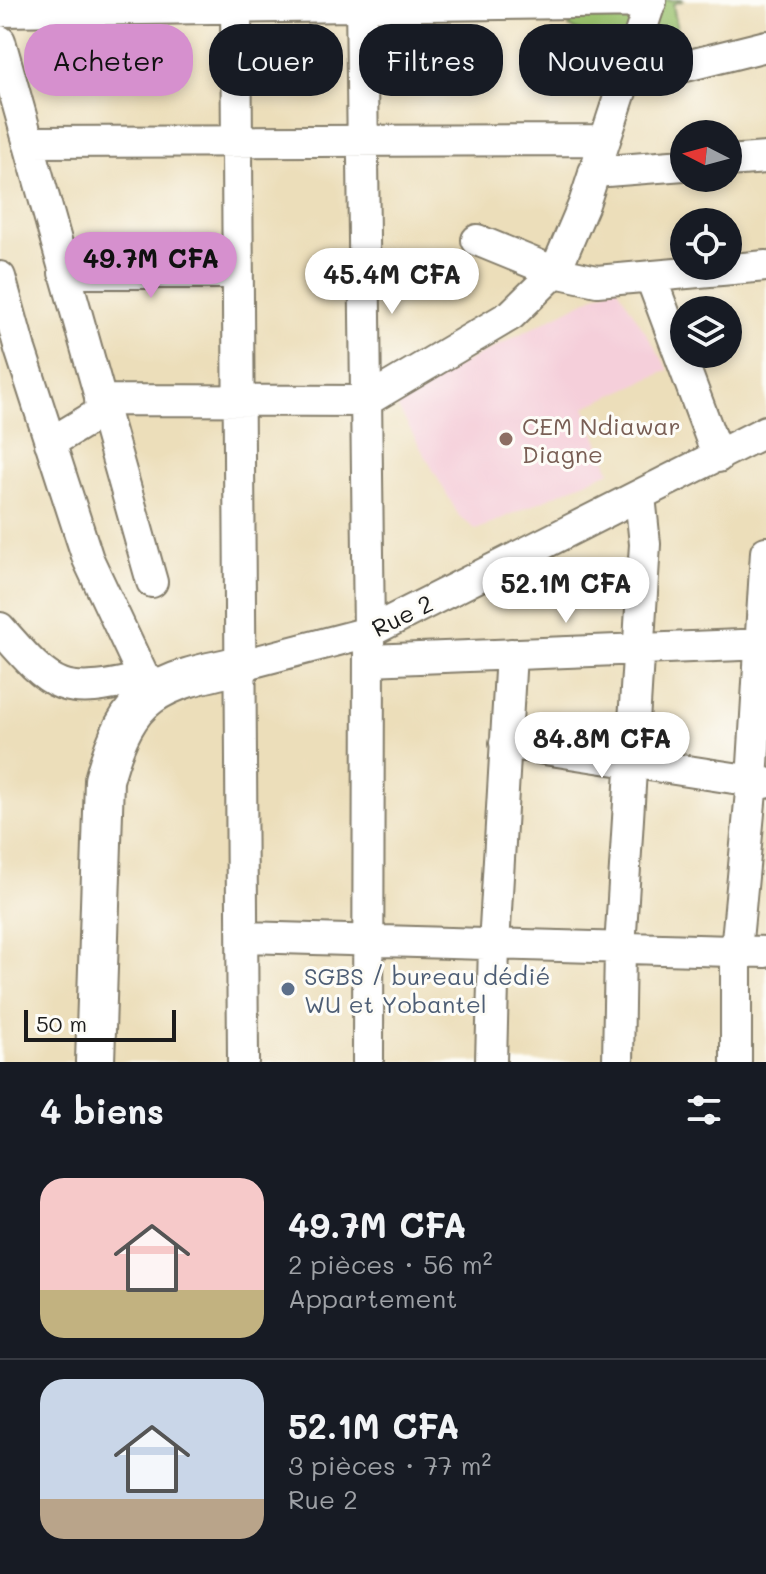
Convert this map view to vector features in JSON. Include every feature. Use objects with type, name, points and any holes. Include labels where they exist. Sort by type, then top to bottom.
[{"type":"main road","points":[[95,1062],[104,780],[114,744],[152,682],[242,665]]},
{"type":"street","points":[[0,11],[236,4],[651,1],[643,24]]},
{"type":"street","points":[[361,3],[369,646],[368,1062]]},
{"type":"street","points":[[236,4],[243,1062]]},
{"type":"street","points":[[0,41],[152,582]]},
{"type":"street","points":[[693,64],[766,46]]},
{"type":"street","points":[[50,443],[102,406],[366,401],[511,315],[555,272],[594,172],[618,96]]},
{"type":"street","points":[[28,142],[604,140]]},
{"type":"street","points":[[742,160],[766,158]]},
{"type":"street","points":[[594,172],[670,166]]},
{"type":"street","points":[[477,240],[555,272],[597,281],[766,266]]},
{"type":"street","points":[[64,273],[238,273]]},
{"type":"street","points":[[0,277],[10,354],[50,443],[88,559],[152,682],[80,690],[67,687],[36,669],[0,628]]},
{"type":"street","points":[[651,278],[718,457]]},
{"type":"street","name":"Rue 2","points":[[242,665],[369,646],[640,496],[766,431]]},
{"type":"street","points":[[618,1062],[620,948],[645,544],[640,496]]},
{"type":"street","points":[[736,1062],[736,951],[759,782],[766,552]]},
{"type":"street","points":[[369,646],[511,654],[763,644]]},
{"type":"street","points":[[491,1062],[494,945],[511,654]]},
{"type":"street","points":[[505,743],[759,782]]},
{"type":"street","points":[[244,937],[766,952]]},
{"type":"shaded area","name":"CEM Ndiawar Diagne","points":[[616,285],[669,370],[585,407],[610,471],[476,530],[459,516],[393,399]]},
{"type":"green space","points":[[576,0],[684,0],[673,4],[676,24],[570,24]]},
{"type":"place","name":"CEM Ndiawar Diagne","points":[[506,439]]},
{"type":"place","name":"SGBS / bureau dédié WU et Yobantel","points":[[288,989]]}]
